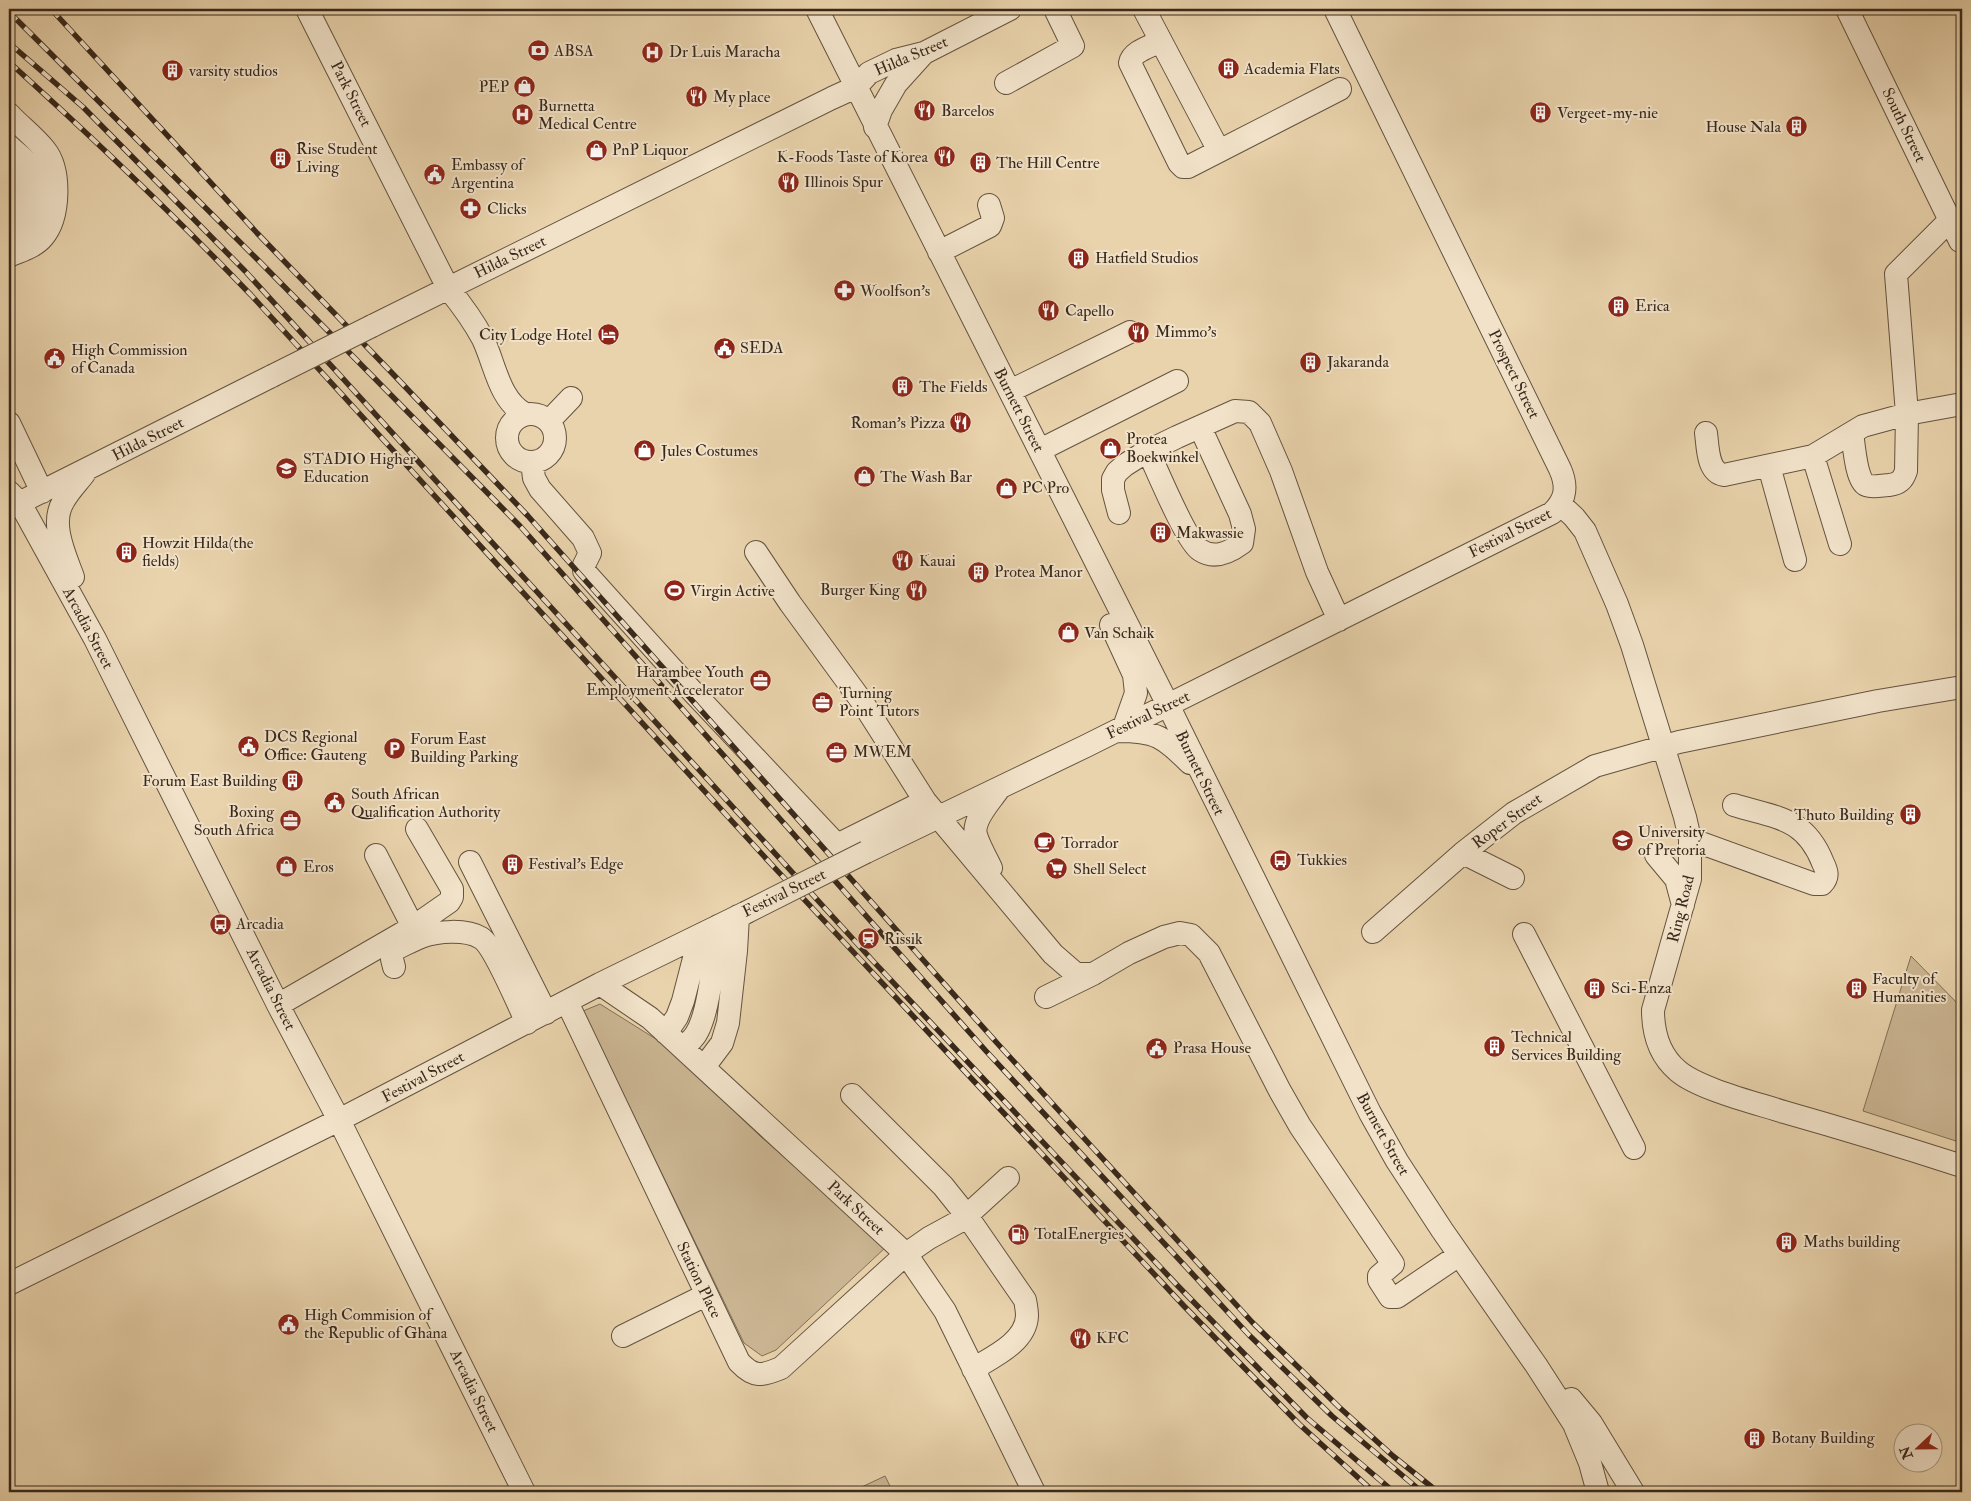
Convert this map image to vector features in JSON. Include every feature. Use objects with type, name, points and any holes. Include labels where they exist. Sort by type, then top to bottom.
[{"type":"street","name":"Park Street","points":[[307,9],[448,288],[464,307],[483,339],[493,368]]},
{"type":"street","name":"Burnett Street","points":[[817,9],[1168,705],[1370,1113],[1397,1161],[1574,1424],[1590,1463],[1598,1492]]},
{"type":"street","name":"Hilda Street","points":[[23,498],[87,470],[448,288],[856,86],[869,74],[896,60],[924,53],[1010,9]]},
{"type":"street","points":[[1006,83],[1073,46],[1055,9]]},
{"type":"street","points":[[1144,9],[1219,151]]},
{"type":"street","name":"Prospect Street","points":[[1335,9],[1560,469],[1564,496],[1561,505]]},
{"type":"street","name":"South Street","points":[[1847,9],[1960,241]]},
{"type":"street","points":[[1161,41],[1134,55],[1130,59],[1130,63],[1179,163],[1183,167],[1188,167],[1340,89]]},
{"type":"street","points":[[875,127],[881,110],[896,84],[924,53]]},
{"type":"street","points":[[9,114],[46,151],[56,178],[56,200],[47,230],[42,238],[36,243],[9,253]]},
{"type":"street","points":[[9,146],[29,166],[38,191],[40,217],[34,236],[9,253]]},
{"type":"street","points":[[9,174],[22,187],[28,204],[29,218],[24,235],[9,253]]},
{"type":"street","points":[[9,204],[18,218],[19,227],[9,245]]},
{"type":"street","points":[[939,252],[990,226],[993,218],[989,205]]},
{"type":"street","points":[[1852,433],[1859,476],[1863,483],[1868,486],[1896,484],[1903,479],[1906,471],[1907,414],[1896,274],[1950,220]]},
{"type":"street","points":[[1010,391],[1130,332]]},
{"type":"street","points":[[493,368],[509,401],[515,409],[525,414],[535,414],[549,421],[555,434],[554,445],[550,454],[542,460],[524,459],[510,450],[507,442],[510,425],[525,414]]},
{"type":"street","points":[[493,368],[496,390],[508,433]]},
{"type":"street","points":[[1040,450],[1177,380]]},
{"type":"street","points":[[549,421],[571,398]]},
{"type":"street","points":[[1706,433],[1713,470],[1718,474],[1724,475],[1813,456],[1863,426],[1907,414],[1962,404]]},
{"type":"street","points":[[1119,513],[1113,490],[1113,479],[1117,472],[1125,465],[1148,451],[1235,411],[1249,412],[1260,423],[1281,471],[1317,572],[1339,620]]},
{"type":"street","name":"Arcadia Street","points":[[9,423],[23,498],[278,1005],[339,1120],[524,1492]]},
{"type":"street","points":[[1148,451],[1188,537],[1199,550],[1213,555],[1229,553],[1242,543],[1244,529],[1240,514],[1200,427]]},
{"type":"street","points":[[9,446],[23,498]]},
{"type":"street","points":[[1813,456],[1840,544]]},
{"type":"street","points":[[524,459],[526,481],[540,489],[583,538],[590,553],[584,565],[584,571],[692,691],[837,845],[932,809]]},
{"type":"street","points":[[1769,466],[1795,560]]},
{"type":"street","points":[[87,470],[62,502],[58,513],[63,550],[95,639]]},
{"type":"street","points":[[9,480],[23,498]]},
{"type":"street","points":[[1561,505],[1585,531],[1617,604],[1632,645],[1662,746],[1878,701],[1962,687]]},
{"type":"street","name":"Festival Street","points":[[12,1276],[339,1120],[600,984],[866,852],[932,809],[999,789],[1552,513],[1561,505]]},
{"type":"street","points":[[1072,515],[1079,555],[1134,675],[1136,693],[1119,729],[1142,731],[1157,735],[1170,744],[1201,775]]},
{"type":"street","points":[[756,552],[863,703],[932,809],[1053,954],[1076,974],[1092,974]]},
{"type":"street","name":"Ring Road","points":[[1662,746],[1685,817],[1690,839],[1690,879],[1653,1010],[1653,1026],[1656,1038],[1666,1058],[1678,1071],[1693,1080],[1750,1101],[1962,1166]]},
{"type":"street","name":"Roper Street","points":[[1373,932],[1463,853],[1514,813],[1595,766],[1662,746]]},
{"type":"street","points":[[998,889],[976,836],[975,829],[977,822],[999,789]]},
{"type":"street","points":[[1690,839],[1814,884],[1822,884],[1826,880],[1827,873],[1822,858],[1804,831],[1793,823],[1734,805]]},
{"type":"street","points":[[278,1005],[413,927],[449,902],[452,897],[452,889],[416,829]]},
{"type":"street","points":[[1463,853],[1513,878]]},
{"type":"street","points":[[376,855],[413,927]]},
{"type":"street","points":[[1656,855],[1664,862],[1676,879],[1683,905]]},
{"type":"street","points":[[470,862],[536,1018]]},
{"type":"street","points":[[666,1033],[677,1016],[725,922]]},
{"type":"street","points":[[683,1048],[696,1035],[700,1025],[725,922]]},
{"type":"street","points":[[704,1067],[722,1043],[728,1023],[736,951],[725,922]]},
{"type":"street","points":[[394,966],[392,959],[393,950],[422,937],[448,932],[471,934],[483,939],[536,1018]]},
{"type":"street","points":[[1046,996],[1164,937],[1180,933],[1191,935],[1209,953],[1300,1126],[1393,1264],[1379,1276],[1379,1280],[1390,1297],[1397,1297],[1459,1255]]},
{"type":"street","points":[[1524,934],[1634,1148]]},
{"type":"street","name":"Park Street","points":[[600,984],[650,1018],[906,1254],[945,1311],[1034,1492]]},
{"type":"street","name":"Station Place","points":[[567,1002],[706,1295],[739,1362],[748,1372],[764,1375],[781,1368],[906,1254],[967,1216],[1008,1178]]},
{"type":"street","points":[[852,1095],[943,1186],[967,1216],[1025,1300],[1027,1316],[1022,1332],[999,1353],[973,1369]]},
{"type":"street","points":[[624,1336],[706,1295]]},
{"type":"street","points":[[1498,1309],[1591,1423],[1633,1492]]},
{"type":"shaded area","points":[[1911,956],[1962,1008],[1962,1143],[1863,1111]]},
{"type":"shaded area","points":[[600,1004],[667,1046],[760,1136],[886,1247],[776,1350],[762,1356],[744,1343],[583,1011]]},
{"type":"shaded area","points":[[885,1476],[893,1492],[851,1492]]},
{"type":"railway","points":[[51,9],[257,233],[528,516],[997,1043],[1252,1322],[1339,1407],[1393,1456],[1438,1492]]},
{"type":"railway","points":[[9,12],[260,262],[520,526],[986,1051],[1249,1335],[1332,1416],[1422,1492]]},
{"type":"railway","points":[[9,43],[83,107],[245,271],[873,961],[1177,1285],[1307,1418],[1394,1492]]},
{"type":"railway","points":[[9,62],[132,176],[251,295],[772,865],[1183,1305],[1299,1424],[1374,1492]]},
{"type":"place","name":"ABSA","points":[[538,51]]},
{"type":"place","name":"Dr Luis Maracha","points":[[653,52]]},
{"type":"place","name":"Academia Flats","points":[[1228,69]]},
{"type":"place","name":"varsity studios","points":[[173,71]]},
{"type":"place","name":"PEP","points":[[525,87]]},
{"type":"place","name":"My place","points":[[697,97]]},
{"type":"place","name":"Barcelos","points":[[925,111]]},
{"type":"place","name":"Vergeet-my-nie","points":[[1541,113]]},
{"type":"place","name":"Burnetta Medical Centre","points":[[522,115]]},
{"type":"place","name":"House Nala","points":[[1797,127]]},
{"type":"place","name":"PnP Liquor","points":[[596,150]]},
{"type":"place","name":"K-Foods Taste of Korea","points":[[944,157]]},
{"type":"place","name":"Rise Student Living","points":[[280,158]]},
{"type":"place","name":"The Hill Centre","points":[[980,163]]},
{"type":"place","name":"Embassy of Argentina","points":[[435,174]]},
{"type":"place","name":"Illinois Spur","points":[[788,182]]},
{"type":"place","name":"Clicks","points":[[471,209]]},
{"type":"place","name":"Hatfield Studios","points":[[1079,258]]},
{"type":"place","name":"Woolfson's","points":[[844,291]]},
{"type":"place","name":"Erica","points":[[1619,306]]},
{"type":"place","name":"Capello","points":[[1049,311]]},
{"type":"place","name":"Mimmo's","points":[[1139,332]]},
{"type":"place","name":"City Lodge Hotel","points":[[608,335]]},
{"type":"place","name":"SEDA","points":[[724,348]]},
{"type":"place","name":"High Commission of Canada","points":[[55,359]]},
{"type":"place","name":"Jakaranda","points":[[1311,362]]},
{"type":"place","name":"The Fields","points":[[903,387]]},
{"type":"place","name":"Roman's Pizza","points":[[961,423]]},
{"type":"place","name":"Protea Boekwinkel","points":[[1110,448]]},
{"type":"place","name":"Jules Costumes","points":[[645,451]]},
{"type":"place","name":"STADIO Higher Education","points":[[287,468]]},
{"type":"place","name":"The Wash Bar","points":[[864,477]]},
{"type":"place","name":"PC Pro","points":[[1006,488]]},
{"type":"place","name":"Makwassie","points":[[1160,533]]},
{"type":"place","name":"Howzit Hilda(the fields)","points":[[126,552]]},
{"type":"place","name":"Kauai","points":[[903,561]]},
{"type":"place","name":"Protea Manor","points":[[978,572]]},
{"type":"place","name":"Burger King","points":[[916,590]]},
{"type":"place","name":"Virgin Active","points":[[674,591]]},
{"type":"place","name":"Van Schaik","points":[[1068,633]]},
{"type":"place","name":"Harambee Youth Employment Accelerator","points":[[760,681]]},
{"type":"place","name":"Turning Point Tutors","points":[[823,702]]},
{"type":"place","name":"DCS Regional Office: Gauteng","points":[[248,746]]},
{"type":"place","name":"Forum East Building Parking","points":[[394,748]]},
{"type":"place","name":"MWEM","points":[[837,752]]},
{"type":"place","name":"Forum East Building","points":[[293,781]]},
{"type":"place","name":"South African Qualification Authority","points":[[335,803]]},
{"type":"place","name":"Thuto Building","points":[[1910,815]]},
{"type":"place","name":"Boxing South Africa","points":[[290,821]]},
{"type":"place","name":"University of Pretoria","points":[[1622,841]]},
{"type":"place","name":"Torrador","points":[[1045,843]]},
{"type":"place","name":"Tukkies","points":[[1281,860]]},
{"type":"place","name":"Festival's Edge","points":[[512,864]]},
{"type":"place","name":"Eros","points":[[287,867]]},
{"type":"place","name":"Shell Select","points":[[1057,869]]},
{"type":"place","name":"Arcadia","points":[[220,924]]},
{"type":"place","name":"Rissik","points":[[868,939]]},
{"type":"place","name":"Sci-Enza","points":[[1595,988]]},
{"type":"place","name":"Faculty of Humanities","points":[[1856,988]]},
{"type":"place","name":"Technical Services Building","points":[[1495,1046]]},
{"type":"place","name":"Prasa House","points":[[1157,1048]]},
{"type":"place","name":"TotalEnergies","points":[[1018,1234]]},
{"type":"place","name":"Maths building","points":[[1787,1242]]},
{"type":"place","name":"High Commision of the Republic of Ghana","points":[[288,1324]]},
{"type":"place","name":"KFC","points":[[1080,1338]]},
{"type":"place","name":"Botany Building","points":[[1755,1438]]}]
